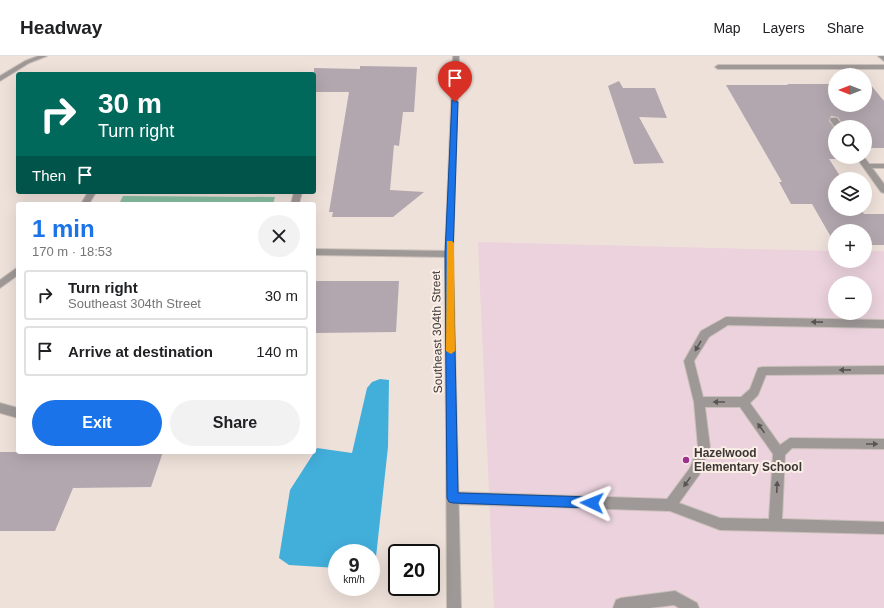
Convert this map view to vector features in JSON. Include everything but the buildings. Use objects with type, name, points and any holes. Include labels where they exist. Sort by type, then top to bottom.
[{"type":"street","points":[[0,78],[27,62],[44,56]]},
{"type":"street","name":"Southeast 304th Street","points":[[454,608],[449,254],[456,56]]},
{"type":"street","points":[[881,56],[884,60]]},
{"type":"street","points":[[718,67],[884,67]]},
{"type":"street","points":[[867,166],[884,166]]},
{"type":"street","points":[[867,166],[884,190]]},
{"type":"street","points":[[316,252],[449,254]]},
{"type":"street","points":[[0,285],[16,272]]},
{"type":"street","points":[[670,505],[694,471],[704,447],[699,402],[689,361],[705,334],[726,321],[884,324]]},
{"type":"street","points":[[699,402],[742,402],[754,392],[762,371],[884,370]]},
{"type":"street","points":[[742,402],[779,453],[775,526]]},
{"type":"street","points":[[0,408],[16,413]]},
{"type":"street","points":[[779,453],[790,443],[884,444]]},
{"type":"street","points":[[453,498],[670,505],[720,524],[884,528]]},
{"type":"street","points":[[620,608],[622,605],[676,598],[692,608]]},
{"type":"shaded area","name":"Hazelwood Elementary School","points":[[478,242],[828,251],[828,268],[872,268],[872,251],[884,251],[884,608],[494,608]]},
{"type":"green space","points":[[123,196],[275,197],[274,202],[120,202]]},
{"type":"water","points":[[380,379],[389,380],[388,447],[377,544],[328,544],[328,567],[289,565],[279,558],[290,490],[313,454],[316,454],[317,448],[352,453],[367,388],[372,382]]},
{"type":"slow traffic","points":[[450,243],[451,351]]},
{"type":"place","name":"Hazelwood Elementary School","points":[[686,460]]},
{"type":"route","points":[[455,102],[449,254],[453,498],[592,503]]}]
